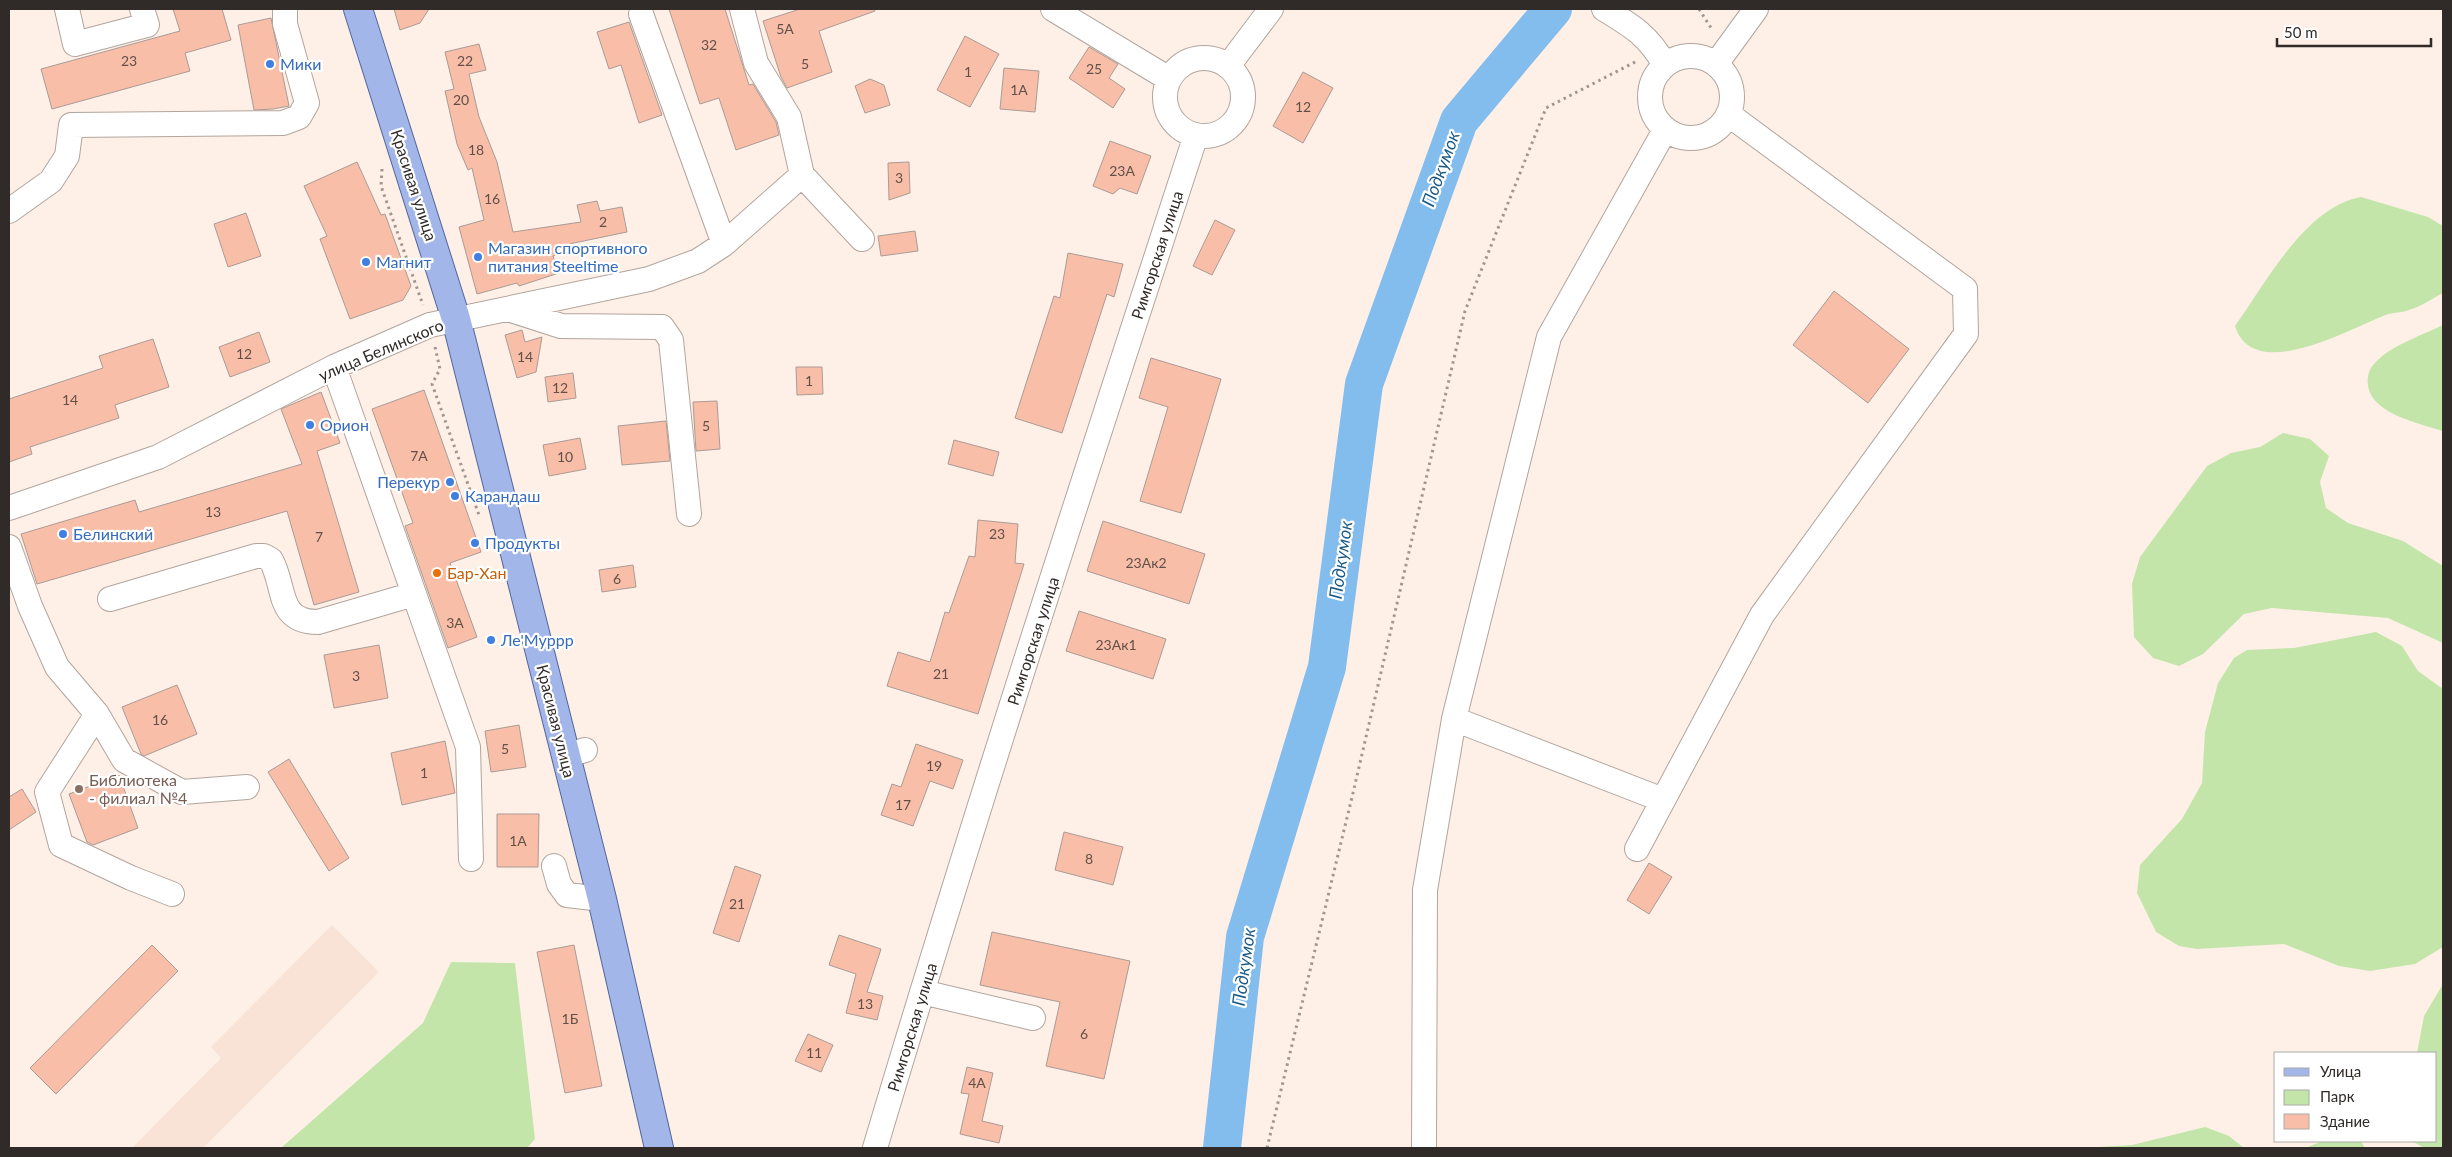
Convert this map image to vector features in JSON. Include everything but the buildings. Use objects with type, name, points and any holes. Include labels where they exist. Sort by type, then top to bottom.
[{"type":"main road","name":"Красивая улица","points":[[358,9],[443,322],[575,753],[602,899],[659,1148]]},
{"type":"street","points":[[66,9],[75,44],[147,25],[142,9]]},
{"type":"street","points":[[9,212],[51,181],[67,156],[71,125],[283,123],[299,117],[307,104],[285,24],[284,9]]},
{"type":"street","points":[[742,9],[756,64],[789,117],[802,175],[862,239]]},
{"type":"street","points":[[1053,9],[1169,79]]},
{"type":"street","points":[[1228,66],[1272,9]]},
{"type":"street","points":[[1604,9],[1638,30],[1661,58]]},
{"type":"street","points":[[1710,61],[1756,9]]},
{"type":"street","points":[[641,14],[724,244]]},
{"type":"street","points":[[1690,56],[1710,61],[1726,74],[1731,87],[1732,101],[1722,125],[1700,137],[1688,138],[1665,130],[1651,110],[1650,97],[1661,58],[1690,56]]},
{"type":"street","points":[[1207,58],[1228,66],[1237,76],[1242,87],[1239,113],[1232,124],[1222,132],[1209,135],[1196,135],[1185,131],[1176,124],[1169,114],[1166,91],[1169,79],[1185,63],[1196,59],[1207,58]]},
{"type":"street","points":[[1637,849],[1762,615],[1966,334],[1965,289],[1728,114]]},
{"type":"street","points":[[1424,1148],[1425,890],[1454,719],[1549,337],[1665,130]]},
{"type":"street","name":"Римгорская улица","points":[[875,1148],[922,992],[1090,460],[1196,135]]},
{"type":"street","name":"улица Белинского","points":[[9,508],[158,456],[334,368],[443,322],[649,279],[698,261],[724,244],[802,175]]},
{"type":"street","points":[[504,308],[561,326],[662,327],[671,340],[689,514]]},
{"type":"street","points":[[334,368],[468,747],[471,860]]},
{"type":"street","points":[[9,547],[30,606],[57,667],[97,714],[124,760],[182,792],[247,787]]},
{"type":"street","points":[[110,599],[256,556],[264,556],[271,560],[285,605],[295,617],[306,622],[318,622],[414,594]]},
{"type":"street","points":[[97,714],[47,792],[61,845],[130,878],[172,894]]},
{"type":"street","points":[[1454,719],[1663,800]]},
{"type":"street","points":[[554,866],[559,884],[567,895],[602,899]]},
{"type":"street","points":[[922,992],[1033,1018]]},
{"type":"path","points":[[1699,9],[1714,29],[1710,61]]},
{"type":"path","points":[[1704,15],[1705,9]]},
{"type":"path","points":[[1267,1148],[1353,793],[1465,311],[1546,108],[1661,58]]},
{"type":"path","points":[[382,168],[382,186],[443,322],[440,368],[432,384],[479,516]]},
{"type":"shaded area","points":[[332,925],[379,972],[203,1148],[132,1148],[221,1058],[211,1047]]},
{"type":"green space","points":[[2361,197],[2428,217],[2443,226],[2443,293],[2413,309],[2386,315],[2326,341],[2303,348],[2281,352],[2261,351],[2245,343],[2235,326],[2289,249],[2322,215],[2341,204]]},
{"type":"green space","points":[[2443,325],[2443,431],[2411,421],[2388,411],[2371,396],[2368,381],[2371,367],[2388,352]]},
{"type":"green space","points":[[2283,433],[2310,439],[2329,456],[2320,482],[2326,508],[2348,523],[2403,541],[2443,566],[2443,643],[2388,618],[2272,608],[2244,614],[2203,654],[2179,666],[2153,658],[2134,637],[2132,584],[2140,557],[2207,466],[2231,453],[2260,447]]},
{"type":"green space","points":[[2376,632],[2402,646],[2418,671],[2443,689],[2443,947],[2415,964],[2370,971],[2339,966],[2284,944],[2197,949],[2179,946],[2156,932],[2137,893],[2140,865],[2182,819],[2202,783],[2205,732],[2218,683],[2234,658],[2247,650],[2294,648]]},
{"type":"green space","points":[[451,962],[515,963],[535,1139],[527,1148],[281,1148],[423,1023]]},
{"type":"green space","points":[[2443,984],[2443,1148],[2424,1148],[2414,1142],[2437,1142],[2437,1052],[2417,1052],[2424,1016]]},
{"type":"green space","points":[[2205,1127],[2229,1136],[2244,1148],[2081,1148],[2132,1145]]},
{"type":"green space","points":[[2320,1142],[2362,1142],[2365,1148],[2305,1148]]},
{"type":"waterway","name":"Подкумок","points":[[1222,1148],[1245,937],[1327,667],[1364,384],[1459,121],[1553,9]]},
{"type":"place","name":"Мики","points":[[270,64]]},
{"type":"place","name":"Магазин спортивного питания Steeltime","points":[[478,257]]},
{"type":"place","name":"Магнит","points":[[366,262]]},
{"type":"place","name":"Орион","points":[[310,425]]},
{"type":"place","name":"Перекур","points":[[450,482]]},
{"type":"place","name":"Карандаш","points":[[455,496]]},
{"type":"place","name":"Белинский","points":[[63,534]]},
{"type":"place","name":"Продукты","points":[[475,543]]},
{"type":"place","name":"Бар-Хан","points":[[437,573]]},
{"type":"place","name":"Ле'Муррр","points":[[491,640]]},
{"type":"place","name":"Библиотека - филиал №4","points":[[79,789]]}]
